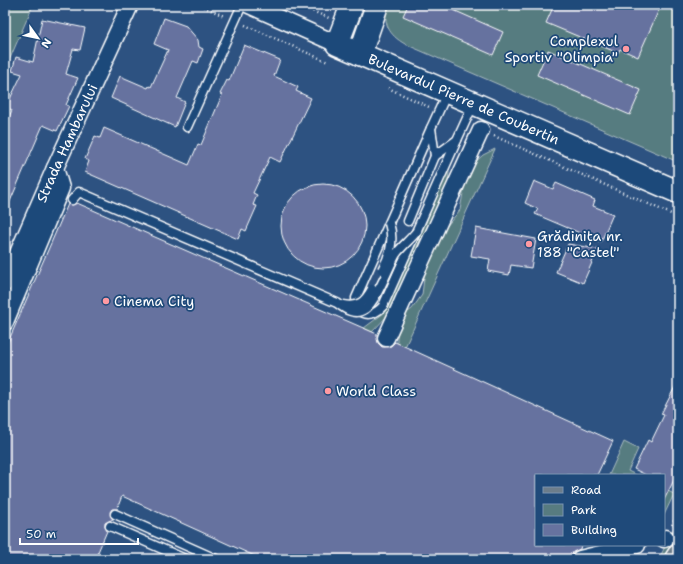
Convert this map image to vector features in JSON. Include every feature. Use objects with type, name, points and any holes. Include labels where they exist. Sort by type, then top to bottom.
[{"type":"street","name":"Strada Hambarului","points":[[5,283],[55,168],[130,5]]},
{"type":"street","name":"Bulevardul Pierre de Coubertin","points":[[249,5],[473,104],[678,192]]},
{"type":"street","points":[[337,44],[352,5]]},
{"type":"street","points":[[360,54],[377,5]]},
{"type":"street","points":[[386,338],[481,130]]},
{"type":"street","points":[[5,322],[61,188],[55,168]]},
{"type":"street","points":[[580,559],[633,546]]},
{"type":"lane","points":[[187,127],[242,5]]},
{"type":"lane","points":[[361,311],[356,302],[356,298],[447,92]]},
{"type":"lane","points":[[337,303],[350,311],[361,311],[371,314],[375,313],[383,306],[473,104]]},
{"type":"lane","points":[[408,221],[435,156],[431,128]]},
{"type":"lane","points":[[435,156],[457,140]]},
{"type":"lane","points":[[72,200],[79,192],[337,303],[348,306],[359,305],[368,296],[385,265],[390,251],[392,230],[389,223]]},
{"type":"lane","points":[[361,311],[372,300],[398,253],[417,231]]},
{"type":"lane","points":[[115,514],[216,559]]},
{"type":"lane","points":[[110,526],[185,559]]},
{"type":"green space","points":[[5,5],[33,5],[5,70]]},
{"type":"green space","points":[[388,5],[678,5],[678,162],[405,44],[395,37],[388,28],[386,11]]},
{"type":"green space","points":[[495,149],[405,347],[397,343],[397,332],[405,314],[412,309],[422,295],[425,270],[441,233],[460,210],[465,182],[471,166],[483,155]]},
{"type":"green space","points":[[450,164],[447,190],[420,240],[413,257],[412,269],[390,313],[372,332],[364,328],[384,313],[422,232]]},
{"type":"green space","points":[[624,442],[638,449],[628,471],[634,474],[609,474]]},
{"type":"green space","points":[[665,490],[674,494],[665,513]]},
{"type":"green space","points":[[678,520],[678,547],[672,559],[659,559]]},
{"type":"building","points":[[408,5],[442,5],[503,32],[493,55],[403,16]]},
{"type":"building","points":[[554,5],[661,5],[638,57],[620,49],[618,53],[546,23]]},
{"type":"building","points":[[164,18],[186,26],[198,40],[199,47],[203,49],[198,63],[193,61],[177,98],[185,102],[175,127],[111,98],[120,76],[148,88],[149,86],[151,87],[168,50],[154,44]]},
{"type":"building","points":[[42,19],[85,28],[80,50],[73,49],[66,74],[78,78],[66,105],[69,106],[57,131],[43,125],[5,213],[5,126],[12,110],[6,107],[22,74],[12,71],[16,57],[33,62]]},
{"type":"building","points":[[244,45],[280,60],[274,76],[298,87],[296,91],[311,98],[280,162],[270,157],[253,193],[257,195],[253,205],[257,206],[246,231],[242,229],[238,239],[85,172],[89,161],[85,159],[95,136],[100,138],[104,128],[189,165],[198,144],[201,145],[222,95],[220,94],[227,80],[229,81]]},
{"type":"building","points":[[548,50],[641,90],[630,115],[537,75]]},
{"type":"building","points":[[534,181],[553,189],[556,183],[595,200],[593,206],[613,214],[601,242],[535,214],[538,209],[525,203]]},
{"type":"building","points":[[323,184],[339,187],[353,196],[362,210],[365,226],[362,242],[353,256],[339,265],[323,268],[307,265],[293,256],[284,242],[281,226],[284,210],[293,196],[307,187]]},
{"type":"building","points":[[77,203],[377,334],[378,343],[382,347],[391,346],[395,342],[613,441],[597,474],[535,474],[535,546],[581,546],[580,549],[573,552],[571,559],[261,559],[122,496],[117,509],[112,509],[110,512],[113,519],[105,523],[107,531],[95,559],[5,559],[5,349],[68,204],[73,205]]},
{"type":"building","points":[[476,228],[536,239],[531,268],[511,265],[509,275],[488,271],[490,259],[471,256]]},
{"type":"building","points":[[568,244],[598,249],[583,283],[556,272]]},
{"type":"building","points":[[678,381],[678,472],[665,498],[665,474],[644,474],[634,469],[648,440],[651,442],[664,415],[661,414]]},
{"type":"place","name":"Complexul Sportiv \"Olimpia\"","points":[[626,49]]},
{"type":"place","name":"Grădinița nr. 188 \"Castel\"","points":[[529,244]]},
{"type":"place","name":"Cinema City","points":[[106,301]]},
{"type":"place","name":"World Class","points":[[328,391]]}]
